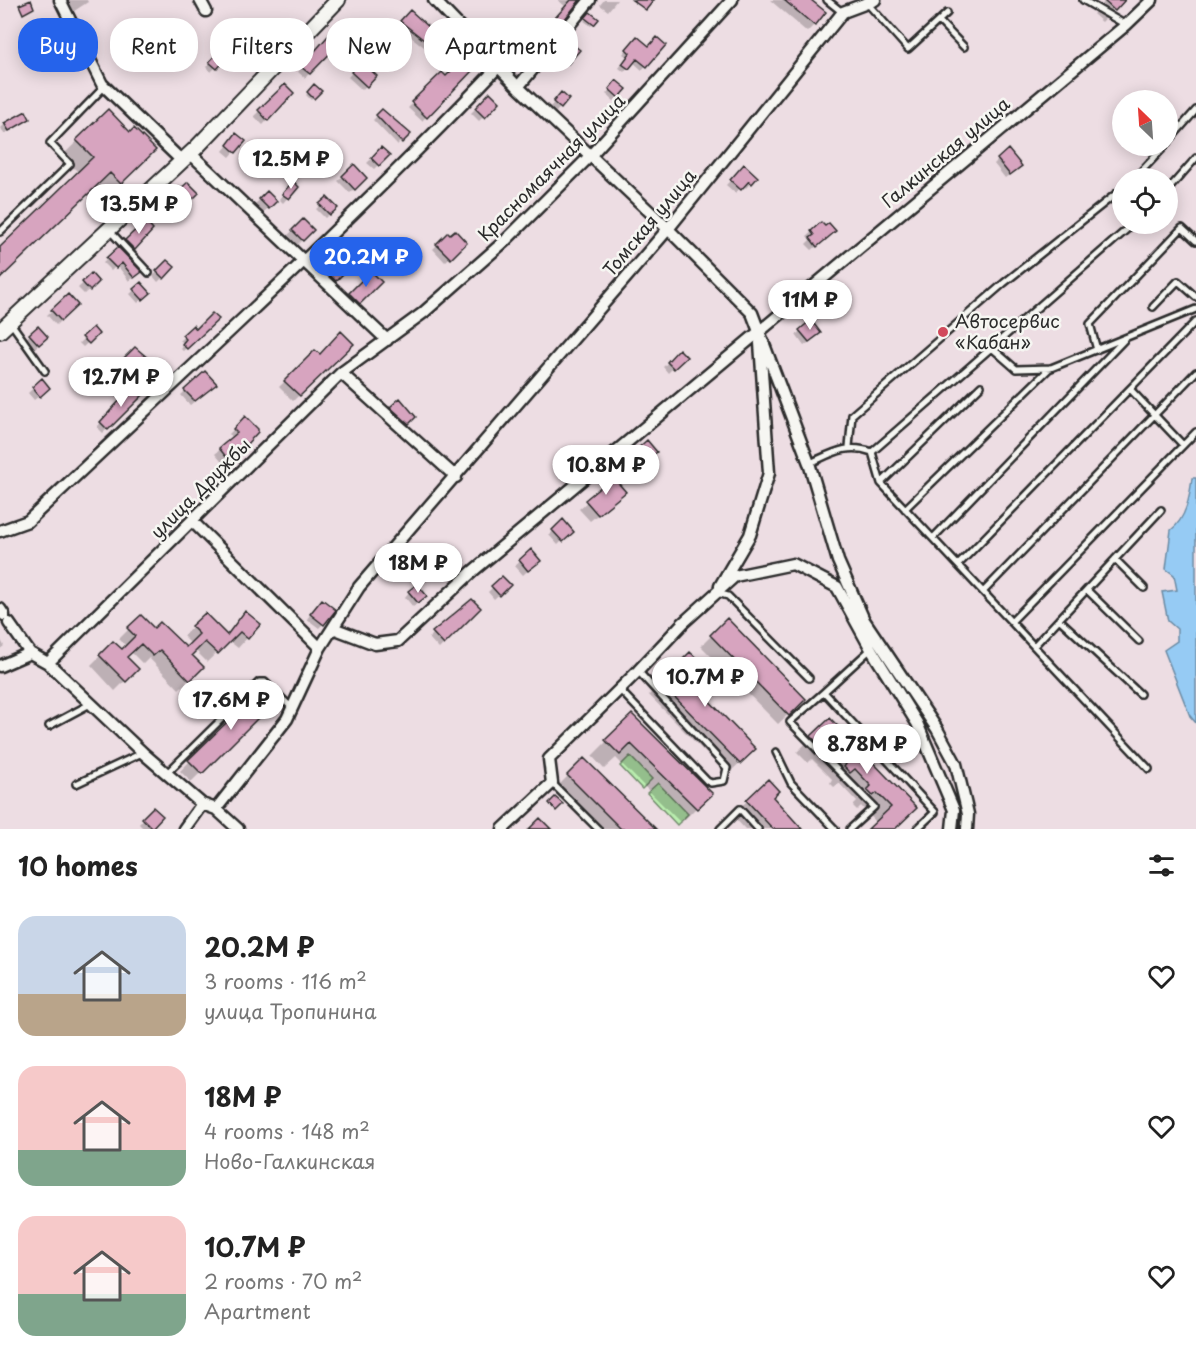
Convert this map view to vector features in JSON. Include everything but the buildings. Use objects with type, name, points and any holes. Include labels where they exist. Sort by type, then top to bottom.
[{"type":"main road","points":[[5,326],[186,157],[338,0]]},
{"type":"street","points":[[60,0],[105,86],[303,260],[384,342]]},
{"type":"street","points":[[200,0],[206,11]]},
{"type":"street","points":[[434,0],[451,18]]},
{"type":"street","points":[[518,87],[590,0]]},
{"type":"street","name":"Красномаячная улица","points":[[384,342],[423,313],[506,240],[591,156],[732,0]]},
{"type":"street","name":"Галкинская улица","points":[[333,628],[375,644],[398,641],[473,571],[1126,25],[1152,0]]},
{"type":"street","points":[[843,12],[871,2]]},
{"type":"street","name":"Томская улица","points":[[216,809],[293,709],[320,648],[359,587],[668,229],[843,12]]},
{"type":"street","points":[[0,531],[28,521],[437,131],[492,72]]},
{"type":"street","points":[[504,72],[752,313],[809,463],[838,561],[864,620],[938,729],[956,764],[968,814],[967,829]]},
{"type":"street","points":[[715,593],[750,535],[769,473],[759,330]]},
{"type":"street","name":"улица Дружбы","points":[[48,663],[341,374],[384,342]]},
{"type":"street","points":[[341,374],[456,477]]},
{"type":"street","points":[[192,521],[320,648]]},
{"type":"street","points":[[503,829],[552,783],[549,759],[638,671],[683,622],[735,576],[793,564],[837,587],[871,649],[917,723],[954,810],[952,829]]},
{"type":"street","points":[[4,615],[30,653],[48,663],[93,703],[143,753],[202,804],[216,809],[238,829]]},
{"type":"street","points":[[0,666],[30,653]]},
{"type":"street","points":[[184,829],[202,804]]},
{"type":"lane","points":[[827,0],[843,12]]},
{"type":"lane","points":[[1083,0],[1126,25]]},
{"type":"lane","points":[[871,2],[908,49],[947,13]]},
{"type":"lane","points":[[939,21],[964,46]]},
{"type":"lane","points":[[0,232],[69,164],[50,143],[105,86]]},
{"type":"lane","points":[[1178,130],[1196,110]]},
{"type":"lane","points":[[1143,168],[1155,156]]},
{"type":"lane","points":[[1178,178],[1196,158]]},
{"type":"lane","points":[[849,447],[852,415],[1004,283],[1112,197]]},
{"type":"lane","points":[[1097,350],[1090,324],[1182,228],[1196,241]]},
{"type":"lane","points":[[109,230],[149,273]]},
{"type":"lane","points":[[872,452],[1122,234]]},
{"type":"lane","points":[[1153,307],[1178,281],[1196,297]]},
{"type":"lane","points":[[992,348],[1016,369],[1051,368],[1196,309]]},
{"type":"lane","points":[[958,565],[1196,321]]},
{"type":"lane","points":[[5,326],[45,371]]},
{"type":"lane","points":[[933,538],[1124,340]]},
{"type":"lane","points":[[905,509],[1051,368]]},
{"type":"lane","points":[[983,592],[1196,372]]},
{"type":"lane","points":[[881,483],[981,386]]},
{"type":"lane","points":[[1130,389],[1183,445]]},
{"type":"lane","points":[[1011,622],[1196,432]]},
{"type":"lane","points":[[809,463],[849,447],[857,446],[872,452]]},
{"type":"lane","points":[[872,452],[881,483],[1149,769]]},
{"type":"lane","points":[[1034,646],[1161,510]]},
{"type":"lane","points":[[1115,560],[1144,588]]},
{"type":"lane","points":[[1087,590],[1139,641]]},
{"type":"lane","points":[[715,593],[728,596],[809,678]]},
{"type":"lane","points":[[1059,619],[1140,694]]},
{"type":"lane","points":[[850,829],[874,807],[790,722],[871,649]]},
{"type":"lane","points":[[619,689],[707,781],[711,783],[724,781],[727,768],[638,671]]},
{"type":"lane","points":[[166,773],[259,681],[265,682],[293,709]]},
{"type":"lane","points":[[824,692],[935,812],[917,829]]},
{"type":"lane","points":[[49,726],[93,703]]},
{"type":"lane","points":[[776,752],[791,783],[835,829]]},
{"type":"lane","points":[[76,784],[143,753]]},
{"type":"lane","points":[[552,783],[598,829]]},
{"type":"lane","points":[[720,829],[740,809],[758,829]]},
{"type":"green space","points":[[630,756],[652,779],[642,789],[620,766]]},
{"type":"green space","points":[[658,783],[688,814],[677,825],[647,793]]},
{"type":"water","points":[[1192,478],[1196,478],[1196,723],[1190,716],[1164,650],[1177,641],[1177,629],[1168,621],[1162,592],[1177,590],[1174,575],[1166,569],[1171,530],[1184,513]]},
{"type":"place","name":"Автосервис «Кабан»","points":[[943,332]]}]
